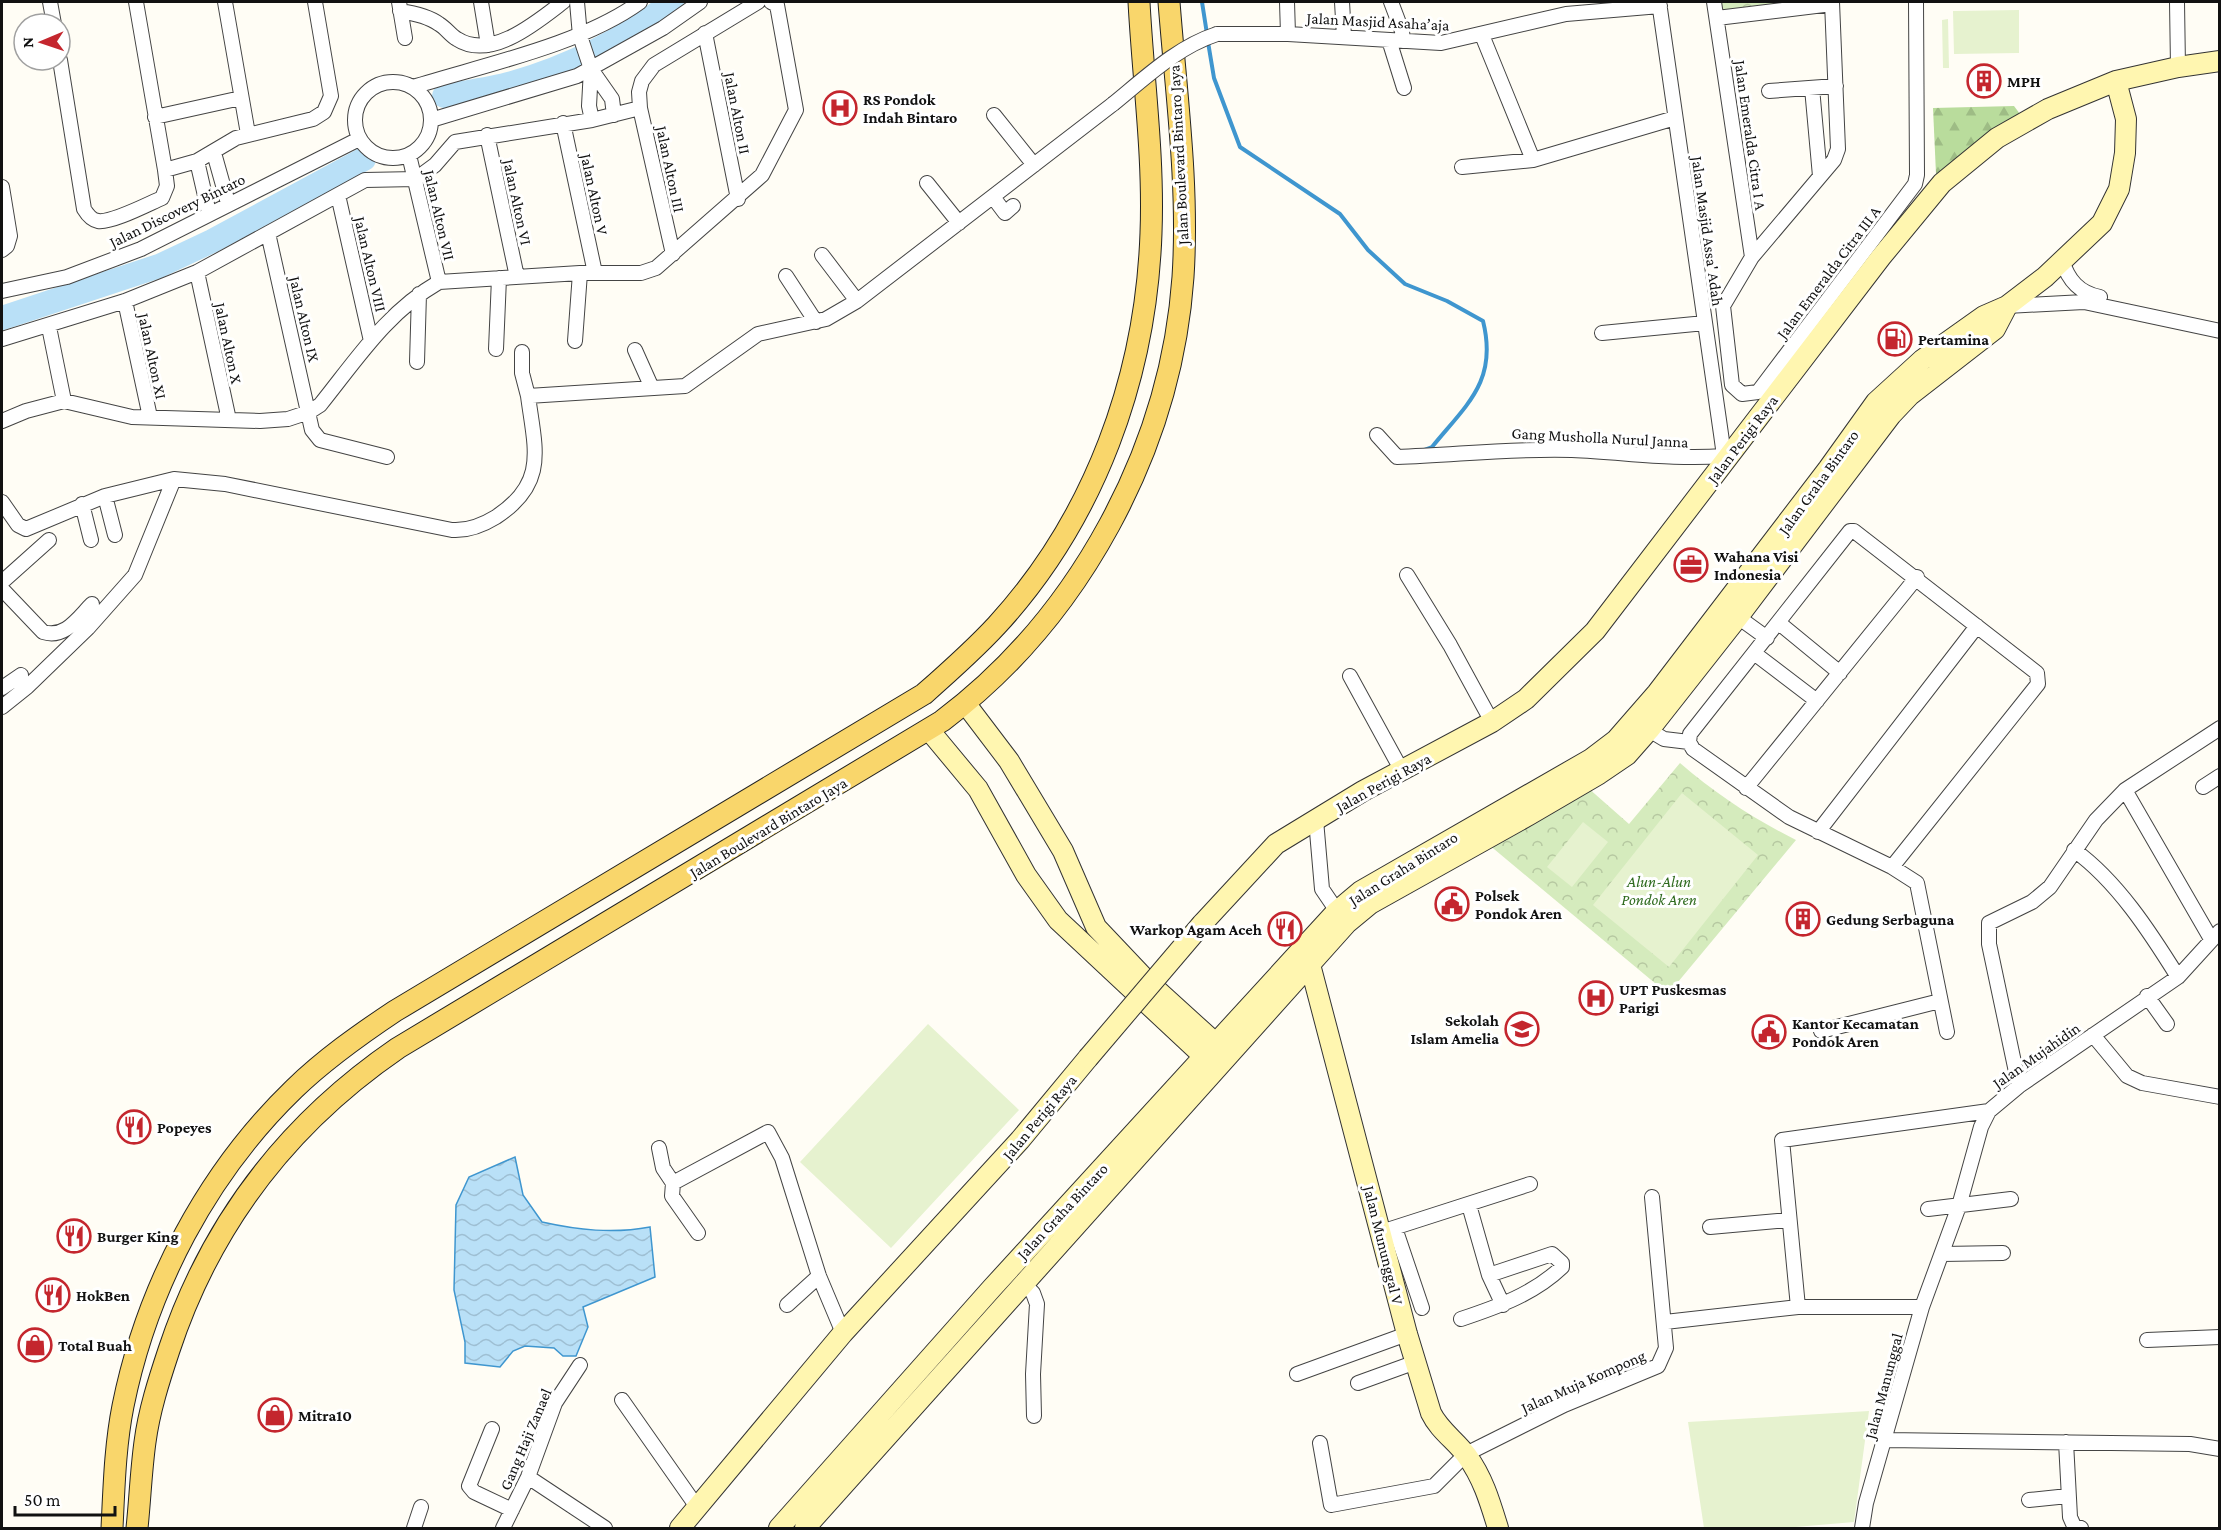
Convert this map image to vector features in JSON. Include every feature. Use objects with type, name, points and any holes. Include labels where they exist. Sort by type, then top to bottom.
[{"type":"main road","name":"Jalan Boulevard Bintaro Jaya","points":[[112,1528],[116,1464],[123,1407],[150,1310],[182,1240],[243,1145],[266,1118],[321,1064],[395,1011],[901,709],[949,672],[996,627],[1023,595],[1076,516],[1102,462],[1123,404],[1143,322],[1151,231],[1138,2]]},
{"type":"main road","name":"Jalan Boulevard Bintaro Jaya","points":[[137,1528],[145,1441],[159,1380],[179,1321],[206,1259],[228,1222],[270,1163],[299,1130],[345,1087],[398,1048],[929,730],[965,703],[1024,646],[1084,566],[1118,507],[1146,446],[1163,394],[1177,329],[1183,279],[1184,203],[1169,2]]},
{"type":"main road","points":[[1143,322],[1156,332],[1165,334],[1177,329]]},
{"type":"street","points":[[62,72],[84,209],[87,214],[93,219],[105,221],[162,198],[167,186],[165,170],[136,2]]},
{"type":"street","points":[[225,2],[248,134]]},
{"type":"street","points":[[165,170],[197,162],[233,140],[248,134],[313,119],[324,112],[329,104],[331,93],[315,2]]},
{"type":"street","points":[[481,2],[488,45]]},
{"type":"street","points":[[399,6],[439,23],[466,44],[476,47],[488,45],[529,28],[563,2]]},
{"type":"street","points":[[577,2],[581,40],[589,65],[612,99],[614,115]]},
{"type":"street","points":[[581,40],[585,21],[585,2]]},
{"type":"street","points":[[413,87],[581,40],[640,2]]},
{"type":"street","points":[[431,120],[577,76],[589,65],[663,28],[700,2]]},
{"type":"street","points":[[705,33],[758,2]]},
{"type":"street","points":[[1287,2],[1288,34]]},
{"type":"street","points":[[1342,2],[1344,36]]},
{"type":"street","points":[[1391,2],[1402,31],[1396,41],[1404,88]]},
{"type":"street","name":"Jalan Emeralda Citra I A","points":[[1714,2],[1752,257]]},
{"type":"street","name":"Jalan Emeralda Citra III A","points":[[1752,257],[1725,300],[1722,312],[1732,385],[1742,394],[1751,395],[1758,392],[1915,184],[1917,175],[1916,2]]},
{"type":"street","points":[[2177,2],[2178,67]]},
{"type":"street","points":[[2,421],[26,411],[64,401],[132,417],[288,419],[309,412],[320,405],[391,315],[439,282],[580,273],[641,273],[656,268],[738,199],[762,175],[796,110],[774,3]]},
{"type":"street","points":[[1717,18],[1832,3],[1838,149],[1834,160],[1752,257]]},
{"type":"street","name":"Jalan Masjid Asaha’aja","points":[[528,396],[685,386],[761,332],[816,322],[857,301],[1164,63],[1192,44],[1217,34],[1344,36],[1441,43],[1566,14],[1660,4]]},
{"type":"street","name":"Jalan Masjid Assa' Adah","points":[[1660,4],[1726,457]]},
{"type":"street","points":[[399,6],[405,38]]},
{"type":"street","name":"Jalan Alton III","points":[[673,254],[640,108],[639,92],[642,81],[654,65],[705,33]]},
{"type":"street","name":"Jalan Alton II","points":[[705,33],[738,199]]},
{"type":"street","points":[[1482,35],[1533,160]]},
{"type":"street","name":"Jalan Perigi Raya","points":[[680,1528],[843,1333],[1020,1140],[1202,924],[1276,844],[1491,722],[1526,699],[1595,631],[1726,457],[1881,257],[1942,183],[1997,138],[2048,109],[2116,81],[2178,67],[2220,62]]},
{"type":"street","points":[[589,65],[589,106],[592,120]]},
{"type":"street","name":"Jalan Graha Bintaro","points":[[805,1528],[1023,1283],[1307,954],[1342,918],[1370,903],[1591,759],[1616,740],[1731,612],[1891,415],[1910,395],[1995,329],[2007,306],[2103,223],[2116,199],[2123,172],[2126,119],[2141,75]]},
{"type":"street","name":"Jalan Graha Bintaro","points":[[2116,81],[2126,119]]},
{"type":"street","points":[[389,82],[401,82],[413,87],[429,107],[431,120],[427,137],[409,155],[385,158],[370,152],[359,139],[355,115],[366,92],[376,85],[389,82]]},
{"type":"street","points":[[1769,91],[1836,86]]},
{"type":"street","points":[[1812,88],[1820,176]]},
{"type":"street","points":[[155,117],[241,98]]},
{"type":"street","points":[[2,339],[49,327],[125,301],[197,272],[364,180],[416,179],[435,165],[455,142],[487,135],[592,120],[640,108]]},
{"type":"street","points":[[994,115],[1034,165]]},
{"type":"street","points":[[1461,167],[1533,160],[1675,118]]},
{"type":"street","name":"Jalan Alton V","points":[[563,123],[595,273]]},
{"type":"street","name":"Jalan Alton VI","points":[[487,135],[517,277]]},
{"type":"street","name":"Jalan Discovery Bintaro","points":[[2,291],[67,277],[141,249],[228,203],[359,139]]},
{"type":"street","points":[[214,153],[228,203]]},
{"type":"street","name":"Jalan Alton VII","points":[[409,155],[439,282]]},
{"type":"street","points":[[197,162],[209,213]]},
{"type":"street","points":[[927,183],[960,223]]},
{"type":"street","points":[[2,187],[10,236],[7,246],[2,250]]},
{"type":"street","name":"Jalan Alton VIII","points":[[339,195],[371,341]]},
{"type":"street","points":[[993,196],[1005,213],[1013,206]]},
{"type":"street","name":"Jalan Alton IX","points":[[268,233],[312,430],[320,440],[387,457]]},
{"type":"street","points":[[822,255],[857,301]]},
{"type":"street","points":[[2062,260],[2067,277],[2085,298],[2220,331]]},
{"type":"street","name":"Jalan Alton X","points":[[197,272],[228,420]]},
{"type":"street","points":[[575,341],[580,273]]},
{"type":"street","points":[[786,276],[816,322]]},
{"type":"street","points":[[496,349],[499,278]]},
{"type":"street","points":[[417,362],[419,294]]},
{"type":"street","points":[[2007,306],[2085,298],[2220,322]]},
{"type":"street","name":"Jalan Alton XI","points":[[125,301],[150,417]]},
{"type":"street","points":[[1602,333],[1705,322]]},
{"type":"street","points":[[49,327],[64,401]]},
{"type":"street","points":[[635,350],[652,388]]},
{"type":"street","points":[[2,502],[18,525],[26,529],[105,496],[174,479],[225,484],[461,531],[489,521],[519,500],[533,473],[536,460],[528,396],[522,373],[522,352]]},
{"type":"street","name":"Gang Musholla Nurul Janna","points":[[1377,435],[1392,454],[1404,457],[1499,449],[1574,450],[1691,458],[1726,457]]},
{"type":"street","points":[[2,706],[27,687],[88,628],[135,575],[174,479]]},
{"type":"street","points":[[105,496],[115,535]]},
{"type":"street","points":[[82,504],[91,540]]},
{"type":"street","points":[[1892,867],[2038,684],[2037,673],[1917,577],[1854,531],[1850,531],[1690,734],[1689,742],[1693,749],[1746,788],[1818,832],[1892,867],[1917,883],[1947,1032]]},
{"type":"street","points":[[2,582],[49,540]]},
{"type":"street","points":[[1407,575],[1450,645],[1491,722]]},
{"type":"street","points":[[1746,788],[1917,577]]},
{"type":"street","points":[[2,589],[43,632],[50,635],[65,631],[92,604]]},
{"type":"street","points":[[1731,612],[1767,638]]},
{"type":"street","name":"Jalan Graha Bintaro","points":[[1473,835],[1599,774],[1627,754],[1649,730],[1731,612]]},
{"type":"street","points":[[1779,623],[1840,673]]},
{"type":"street","points":[[1818,832],[1977,626]]},
{"type":"street","points":[[1754,653],[1817,701]]},
{"type":"street","points":[[2,688],[21,675]]},
{"type":"street","points":[[1350,676],[1402,771]]},
{"type":"street","points":[[965,703],[1010,761],[1063,851],[1096,927],[1217,1057]]},
{"type":"street","points":[[2019,1086],[2000,1002],[1987,928],[1991,921],[2042,895],[2050,887],[2096,820],[2125,790],[2220,728]]},
{"type":"street","points":[[929,730],[978,789],[1026,875],[1058,920],[1217,1057]]},
{"type":"street","points":[[1649,730],[1664,739],[1689,742]]},
{"type":"street","points":[[2203,787],[2220,776]]},
{"type":"street","points":[[2125,790],[2215,935]]},
{"type":"street","points":[[1316,820],[1322,889],[1342,918]]},
{"type":"street","points":[[2074,850],[2088,861],[2117,892],[2158,946],[2178,978]]},
{"type":"street","name":"Jalan Mujahidin","points":[[1942,1254],[1959,1206],[1981,1127],[1989,1111],[2019,1086],[2147,996],[2178,978],[2215,935]]},
{"type":"street","name":"Jalan Mununggal V","points":[[1307,954],[1388,1230],[1407,1334],[1435,1420],[1466,1454],[1481,1477],[1498,1528]]},
{"type":"street","points":[[2147,996],[2167,1024]]},
{"type":"street","points":[[1821,1031],[1940,1001]]},
{"type":"street","points":[[2094,1035],[2127,1076],[2142,1083],[2220,1097]]},
{"type":"street","name":"Jalan Graha Bintaro","points":[[779,1528],[992,1288],[1217,1057]]},
{"type":"street","points":[[1798,1308],[1782,1140],[1989,1111]]},
{"type":"street","points":[[673,1183],[768,1132],[782,1158],[819,1276],[843,1333]]},
{"type":"street","points":[[659,1148],[663,1167],[673,1183],[672,1196],[698,1233]]},
{"type":"street","points":[[1422,1308],[1388,1230],[1530,1184]]},
{"type":"street","name":"Jalan Muja Kompong","points":[[1466,1454],[1564,1405],[1658,1366],[1666,1348],[1652,1197]]},
{"type":"street","points":[[1928,1209],[2011,1199]]},
{"type":"street","points":[[1469,1205],[1489,1275],[1503,1305]]},
{"type":"street","points":[[1710,1227],[1789,1220]]},
{"type":"street","points":[[1942,1254],[2002,1253]]},
{"type":"street","points":[[1461,1319],[1503,1305],[1526,1294],[1563,1267],[1560,1258],[1552,1254],[1489,1275]]},
{"type":"street","name":"Jalan Manunggal","points":[[1862,1528],[1866,1503],[1886,1440],[1922,1307],[1942,1254]]},
{"type":"street","points":[[787,1305],[819,1276]]},
{"type":"street","points":[[1023,1283],[1033,1293],[1037,1304],[1033,1374],[1034,1416]]},
{"type":"street","points":[[992,1288],[1007,1301]]},
{"type":"street","points":[[1665,1322],[1798,1308],[1922,1307]]},
{"type":"street","points":[[1297,1374],[1407,1334]]},
{"type":"street","points":[[2147,1340],[2220,1337]]},
{"type":"street","points":[[1358,1383],[1416,1362]]},
{"type":"street","name":"Gang Haji Zanael","points":[[503,1528],[528,1477],[555,1403],[580,1365]]},
{"type":"street","points":[[622,1400],[697,1507]]},
{"type":"street","points":[[492,1428],[469,1486],[474,1492],[512,1510]]},
{"type":"street","points":[[1886,1440],[2190,1444],[2220,1449]]},
{"type":"street","points":[[2066,1442],[2071,1522],[2080,1528]]},
{"type":"street","points":[[1320,1443],[1330,1503],[1335,1506],[1434,1486],[1441,1482],[1466,1454]]},
{"type":"street","points":[[528,1477],[605,1528]]},
{"type":"street","points":[[2029,1500],[2068,1496]]},
{"type":"street","points":[[414,1528],[421,1507]]},
{"type":"green space","points":[[1714,2],[1832,2],[1717,18]]},
{"type":"green space","points":[[2019,10],[2019,53],[1954,54],[1953,11]]},
{"type":"green space","points":[[1948,19],[1949,68],[1943,68],[1942,20]]},
{"type":"green space","points":[[2014,106],[2020,114],[1936,174],[1933,108]]},
{"type":"green space","name":"Alun-Alun Pondok Aren","points":[[1680,763],[1736,805],[1796,840],[1668,994],[1488,844],[1587,787],[1629,824]]},
{"type":"green space","points":[[1682,793],[1758,855],[1669,967],[1593,905]]},
{"type":"green space","points":[[1583,822],[1608,842],[1572,887],[1547,867]]},
{"type":"green space","points":[[928,1024],[1019,1110],[891,1248],[800,1162]]},
{"type":"green space","points":[[1869,1411],[1854,1522],[1784,1528],[1704,1528],[1688,1422]]},
{"type":"water","points":[[515,1157],[523,1195],[542,1222],[596,1230],[650,1227],[655,1277],[583,1307],[588,1327],[576,1356],[563,1356],[554,1348],[525,1346],[513,1351],[500,1367],[465,1363],[465,1342],[454,1290],[456,1205],[469,1177]]},
{"type":"waterway","points":[[444,96],[504,85],[554,69],[616,40],[672,2]]},
{"type":"waterway","points":[[1202,2],[1207,34]]},
{"type":"waterway","points":[[1208,42],[1214,78],[1240,147],[1340,214],[1368,250],[1405,284],[1447,301],[1483,321],[1487,342],[1483,376],[1467,404],[1432,447],[1424,450]]},
{"type":"waterway","points":[[2,318],[159,266],[212,241],[364,159]]},
{"type":"place","name":"MPH","points":[[1984,81]]},
{"type":"place","name":"RS Pondok Indah Bintaro","points":[[840,108]]},
{"type":"place","name":"Pertamina","points":[[1895,339]]},
{"type":"place","name":"Wahana Visi Indonesia","points":[[1691,565]]},
{"type":"place","name":"Polsek Pondok Aren","points":[[1452,904]]},
{"type":"place","name":"Gedung Serbaguna","points":[[1803,919]]},
{"type":"place","name":"Warkop Agam Aceh","points":[[1285,929]]},
{"type":"place","name":"UPT Puskesmas Parigi","points":[[1596,998]]},
{"type":"place","name":"Sekolah Islam Amelia","points":[[1522,1029]]},
{"type":"place","name":"Kantor Kecamatan Pondok Aren","points":[[1769,1032]]},
{"type":"place","name":"Popeyes","points":[[134,1127]]},
{"type":"place","name":"Burger King","points":[[74,1236]]},
{"type":"place","name":"HokBen","points":[[53,1295]]},
{"type":"place","name":"Total Buah","points":[[35,1345]]},
{"type":"place","name":"Mitra10","points":[[275,1415]]}]
